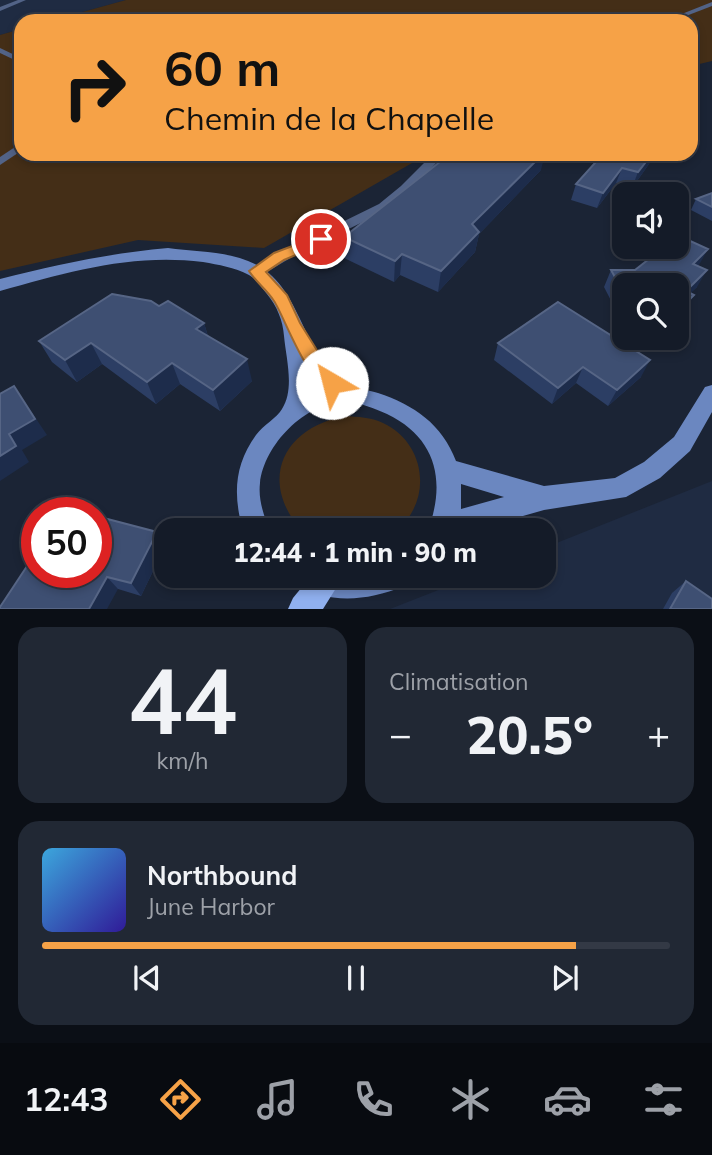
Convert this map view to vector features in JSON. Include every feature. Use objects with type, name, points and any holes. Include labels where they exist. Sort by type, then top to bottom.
[{"type":"highway","points":[[304,609],[309,588]]},
{"type":"main road","points":[[0,285],[72,266],[129,256],[168,253],[230,261],[257,271],[281,299],[292,324],[321,373],[343,393],[390,404],[405,412],[432,436],[448,469],[451,497],[446,518]]},
{"type":"main road","points":[[292,324],[299,382],[292,413]]},
{"type":"main road","points":[[251,518],[247,495],[250,467],[262,442],[275,426],[292,413],[343,393]]},
{"type":"main road","points":[[477,518],[544,498],[618,489],[652,470],[681,444],[712,393]]},
{"type":"main road","points":[[448,469],[544,498]]},
{"type":"street","points":[[0,9],[23,0]]},
{"type":"street","points":[[686,14],[712,4]]},
{"type":"street","points":[[0,162],[14,151]]},
{"type":"street","points":[[257,271],[279,257],[321,239],[386,205],[432,161]]},
{"type":"shaded area","points":[[0,0],[126,0],[75,14],[14,14],[14,31],[0,35]]},
{"type":"shaded area","points":[[126,0],[712,0],[712,61],[698,64],[698,14],[75,14]]},
{"type":"shaded area","points":[[14,31],[14,161],[416,161],[264,248],[138,240],[0,271],[0,35]]},
{"type":"shaded area","points":[[345,416],[369,418],[397,432],[408,444],[416,458],[420,488],[408,518],[293,518],[281,493],[280,475],[284,459],[292,444],[324,422]]},
{"type":"shaded area","points":[[712,481],[712,609],[390,609],[443,588],[556,588],[556,543]]},
{"type":"building","points":[[441,161],[536,161],[472,224],[479,232],[441,271],[402,254],[395,261],[344,237]]},
{"type":"building","points":[[597,161],[647,161],[638,172],[622,168],[603,193],[576,184]]},
{"type":"building","points":[[712,193],[712,207],[696,199]]},
{"type":"building","points":[[689,240],[708,249],[693,264],[707,270],[689,288],[689,273],[613,273],[611,270],[635,270],[649,259],[689,259]]},
{"type":"building","points":[[112,294],[151,301],[159,306],[168,301],[204,323],[196,329],[247,359],[213,390],[172,363],[147,382],[91,343],[65,360],[39,341]]},
{"type":"building","points":[[558,302],[612,336],[612,350],[634,350],[650,360],[617,390],[583,367],[558,388],[498,343]]},
{"type":"building","points":[[14,386],[35,419],[9,434],[16,446],[0,456],[0,394]]},
{"type":"building","points":[[112,520],[154,531],[154,538],[131,583],[112,578]]},
{"type":"building","points":[[21,575],[21,588],[101,588],[89,609],[0,607]]},
{"type":"building","points":[[686,581],[712,599],[712,609],[670,609]]},
{"type":"route","points":[[321,239],[279,257],[257,271],[281,299],[292,324],[321,373],[332,383]]}]
